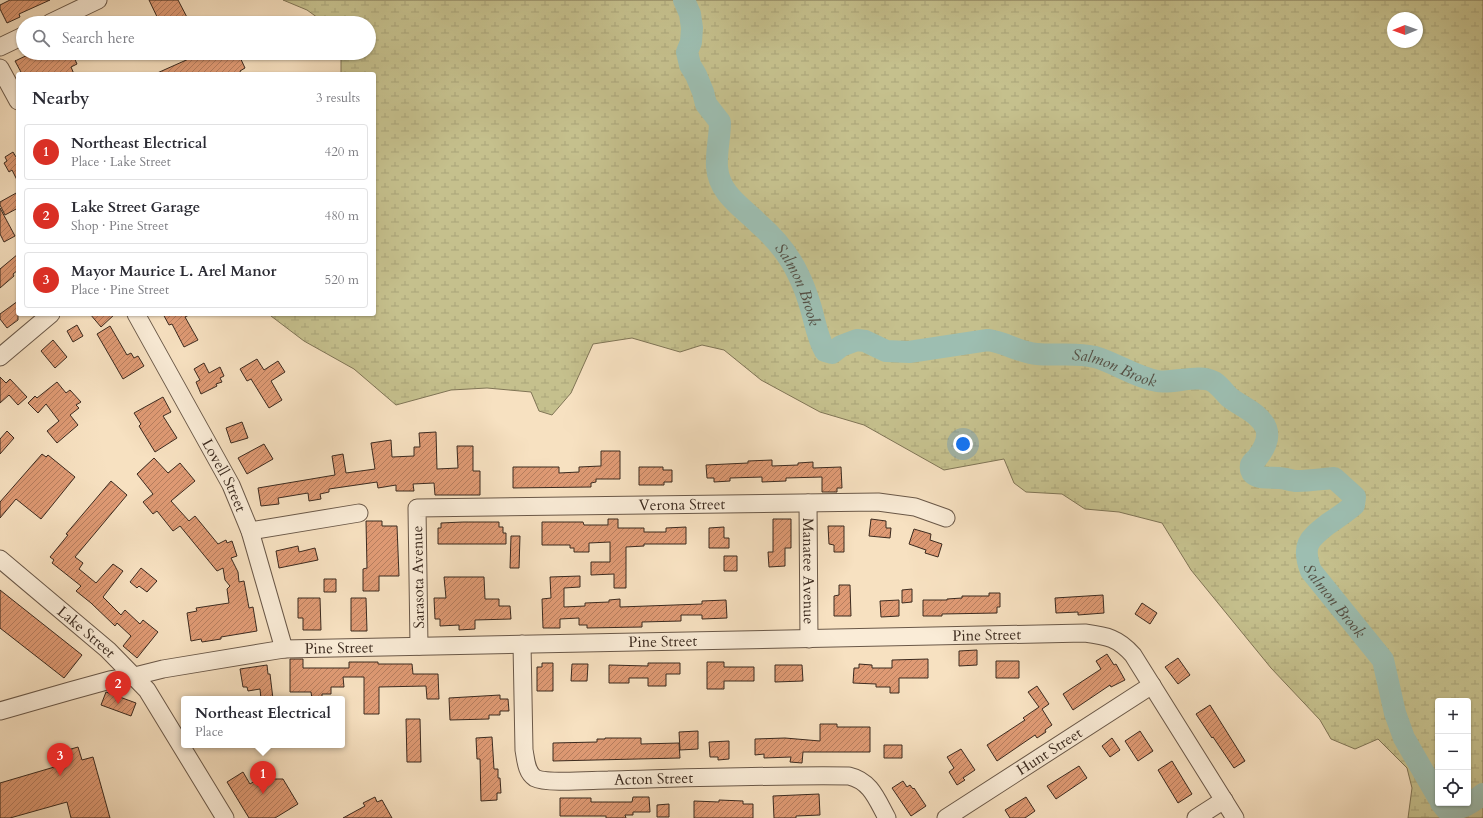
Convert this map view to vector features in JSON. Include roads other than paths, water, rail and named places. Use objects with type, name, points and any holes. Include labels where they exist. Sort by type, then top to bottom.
[{"type":"street","points":[[65,16],[98,0]]},
{"type":"street","points":[[0,47],[16,39]]},
{"type":"street","points":[[0,68],[16,97]]},
{"type":"street","points":[[3,350],[48,316]]},
{"type":"street","name":"Lovell Street","points":[[137,316],[231,485],[250,531],[284,649]]},
{"type":"street","name":"Verona Street","points":[[417,508],[878,502],[915,506],[946,518]]},
{"type":"street","name":"Manatee Avenue","points":[[808,503],[809,638]]},
{"type":"street","name":"Sarasota Avenue","points":[[417,508],[419,646]]},
{"type":"street","points":[[250,531],[358,513]]},
{"type":"street","name":"Lake Street","points":[[0,559],[104,646],[135,676],[147,690],[181,746]]},
{"type":"street","name":"Pine Street","points":[[0,711],[110,680],[163,669],[284,649],[1085,633],[1113,638],[1124,645],[1133,655],[1235,818]]},
{"type":"street","name":"Acton Street","points":[[522,644],[524,750],[526,765],[530,773],[536,778],[545,780],[582,780],[849,776],[863,781],[870,789],[887,818]]},
{"type":"street","name":"Hunt Street","points":[[946,818],[1152,685]]},
{"type":"street","name":"Lake Street","points":[[182,748],[225,818]]},
{"type":"street","points":[[1196,818],[1224,800]]},
{"type":"waterway","name":"Salmon Brook","points":[[684,0],[690,14],[692,28],[691,42],[687,52],[690,65],[703,92],[706,104],[720,122],[717,167],[722,185],[732,199],[776,241],[790,260],[805,290],[818,335],[825,351],[832,353],[841,346],[857,340],[865,341],[886,351],[909,352],[988,340],[1031,353],[1095,357],[1157,381],[1164,382],[1201,378],[1208,379],[1220,387],[1229,397],[1255,414],[1266,428],[1266,444],[1260,455],[1251,465],[1253,474],[1261,477],[1281,478],[1292,481],[1334,478],[1355,497],[1354,505],[1316,534],[1309,543],[1307,549],[1308,562],[1311,571],[1383,660],[1395,713],[1404,738],[1435,792]]},
{"type":"waterway","name":"Salmon Brook","points":[[1471,803],[1483,794]]},
{"type":"waterway","name":"Salmon Brook","points":[[1444,806],[1446,809],[1456,809],[1464,806]]},
{"type":"place","name":"Lake Street Garage","points":[[118,704]]},
{"type":"place","name":"Mayor Maurice L. Arel Manor","points":[[60,776]]},
{"type":"place","name":"Northeast Electrical","points":[[263,794]]}]
